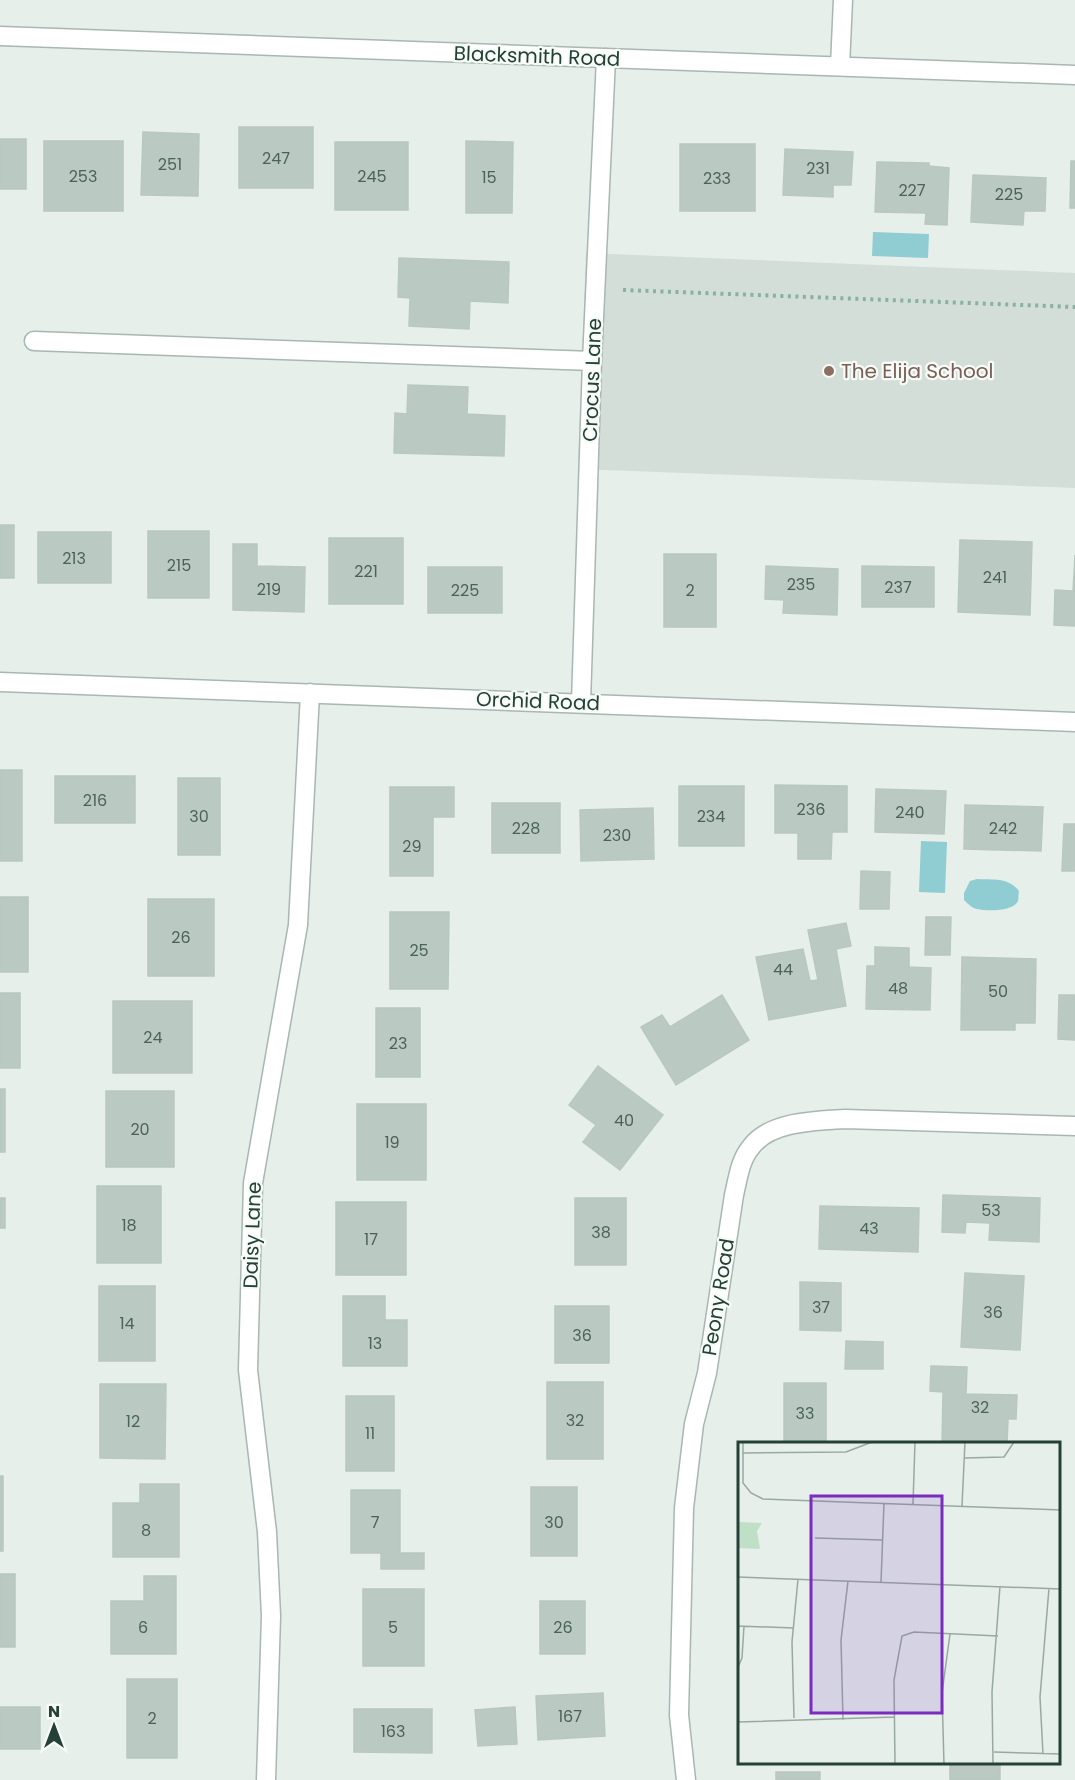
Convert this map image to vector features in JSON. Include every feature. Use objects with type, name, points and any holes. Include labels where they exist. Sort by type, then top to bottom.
[{"type":"street","points":[[840,66],[843,0]]},
{"type":"street","name":"Blacksmith Road","points":[[0,36],[1075,75]]},
{"type":"street","name":"Crocus Lane","points":[[581,703],[592,360],[606,58]]},
{"type":"street","points":[[34,341],[592,360]]},
{"type":"street","name":"Orchid Road","points":[[0,682],[1075,722]]},
{"type":"street","name":"Daisy Lane","points":[[266,1780],[272,1616],[267,1532],[248,1370],[253,1183],[298,925],[309,693]]},
{"type":"street","name":"Peony Road","points":[[686,1780],[679,1715],[684,1508],[694,1425],[707,1373],[734,1194],[740,1169],[749,1148],[759,1137],[776,1129],[809,1121],[846,1119],[1075,1126]]},
{"type":"path","points":[[595,289],[1075,307]]},
{"type":"shaded area","name":"The Elija School","points":[[586,253],[1075,273],[1075,488],[578,469]]},
{"type":"water","points":[[873,232],[929,234],[928,258],[872,256]]},
{"type":"water","points":[[921,841],[947,842],[945,893],[919,892]]},
{"type":"water","points":[[977,879],[1010,883],[1019,891],[1018,901],[1011,907],[999,910],[973,908],[964,900],[964,893],[970,881]]},
{"type":"building","points":[[239,127],[313,127],[313,188],[239,188]]},
{"type":"building","points":[[143,132],[199,134],[198,196],[141,195]]},
{"type":"building","points":[[0,139],[26,139],[26,189],[0,189]]},
{"type":"building","points":[[44,141],[123,141],[123,211],[44,211]]},
{"type":"building","points":[[466,141],[513,142],[512,213],[466,213]]},
{"type":"building","points":[[335,142],[408,142],[408,210],[335,210]]},
{"type":"building","points":[[680,144],[755,144],[755,211],[680,211]]},
{"type":"building","points":[[785,149],[853,152],[851,185],[833,185],[833,197],[783,195]]},
{"type":"building","points":[[1071,161],[1075,161],[1075,208],[1070,208]]},
{"type":"building","points":[[877,162],[929,163],[929,166],[949,168],[947,225],[925,224],[926,213],[875,212]]},
{"type":"building","points":[[973,175],[1046,178],[1045,211],[1024,211],[1023,225],[971,222]]},
{"type":"building","points":[[399,258],[509,262],[508,303],[470,301],[469,329],[409,326],[410,298],[398,297]]},
{"type":"building","points":[[408,385],[468,387],[467,414],[505,416],[504,456],[394,453],[395,413],[407,414]]},
{"type":"building","points":[[0,525],[14,525],[14,578],[0,578]]},
{"type":"building","points":[[148,531],[209,531],[209,598],[148,598]]},
{"type":"building","points":[[38,532],[111,532],[111,583],[38,583]]},
{"type":"building","points":[[329,538],[403,538],[403,604],[329,604]]},
{"type":"building","points":[[960,540],[1032,542],[1030,615],[958,612]]},
{"type":"building","points":[[233,544],[257,544],[257,566],[305,567],[304,612],[233,610]]},
{"type":"building","points":[[664,554],[716,554],[716,627],[664,627]]},
{"type":"building","points":[[1075,555],[1075,626],[1054,625],[1055,590],[1073,591]]},
{"type":"building","points":[[766,566],[838,569],[837,615],[783,613],[784,600],[765,599]]},
{"type":"building","points":[[862,566],[934,567],[934,607],[862,607]]},
{"type":"building","points":[[428,567],[502,567],[502,613],[428,613]]},
{"type":"building","points":[[0,770],[22,770],[22,861],[0,861]]},
{"type":"building","points":[[55,776],[135,776],[135,823],[55,823]]},
{"type":"building","points":[[178,778],[220,778],[220,855],[178,855]]},
{"type":"building","points":[[775,785],[847,786],[847,832],[832,832],[831,859],[798,859],[798,833],[775,833]]},
{"type":"building","points":[[679,786],[744,786],[744,846],[679,846]]},
{"type":"building","points":[[390,787],[454,787],[454,817],[433,817],[433,876],[390,876]]},
{"type":"building","points":[[876,789],[946,791],[944,834],[875,832]]},
{"type":"building","points":[[492,803],[560,803],[560,853],[492,853]]},
{"type":"building","points":[[965,805],[1043,807],[1041,851],[964,849]]},
{"type":"building","points":[[653,808],[654,859],[581,861],[580,810]]},
{"type":"building","points":[[1064,824],[1075,824],[1075,871],[1062,871]]},
{"type":"building","points":[[861,871],[890,872],[889,909],[860,909]]},
{"type":"building","points":[[0,897],[28,897],[28,972],[0,972]]},
{"type":"building","points":[[148,899],[214,899],[214,976],[148,976]]},
{"type":"building","points":[[390,912],[449,912],[448,989],[390,989]]},
{"type":"building","points":[[926,917],[951,917],[950,955],[925,955]]},
{"type":"building","points":[[846,923],[851,946],[836,949],[846,1006],[769,1020],[756,957],[803,949],[810,981],[818,980],[808,930]]},
{"type":"building","points":[[875,947],[909,948],[909,967],[931,968],[930,1010],[866,1009],[867,966],[875,966]]},
{"type":"building","points":[[962,957],[1036,959],[1035,1023],[1015,1023],[1015,1030],[961,1030]]},
{"type":"building","points":[[0,993],[20,993],[20,1068],[0,1068]]},
{"type":"building","points":[[722,995],[749,1040],[676,1085],[641,1027],[662,1015],[670,1027]]},
{"type":"building","points":[[1059,995],[1075,995],[1075,1040],[1058,1039]]},
{"type":"building","points":[[113,1001],[192,1001],[192,1073],[113,1073]]},
{"type":"building","points":[[376,1008],[420,1008],[420,1077],[376,1077]]},
{"type":"building","points":[[598,1066],[663,1115],[620,1170],[583,1142],[596,1125],[569,1105]]},
{"type":"building","points":[[0,1089],[5,1089],[5,1152],[0,1152]]},
{"type":"building","points":[[106,1091],[174,1091],[174,1167],[106,1167]]},
{"type":"building","points":[[357,1104],[426,1104],[426,1180],[357,1180]]},
{"type":"building","points":[[97,1186],[161,1186],[161,1263],[97,1263]]},
{"type":"building","points":[[943,1195],[1040,1198],[1039,1242],[989,1240],[990,1223],[966,1222],[965,1233],[942,1232]]},
{"type":"building","points":[[0,1198],[5,1198],[5,1228],[0,1228]]},
{"type":"building","points":[[575,1198],[626,1198],[626,1265],[575,1265]]},
{"type":"building","points":[[336,1202],[406,1202],[406,1275],[336,1275]]},
{"type":"building","points":[[820,1206],[919,1208],[918,1252],[819,1249]]},
{"type":"building","points":[[965,1273],[1024,1276],[1020,1350],[961,1347]]},
{"type":"building","points":[[800,1282],[841,1283],[841,1331],[800,1330]]},
{"type":"building","points":[[99,1286],[155,1286],[155,1361],[99,1361]]},
{"type":"building","points":[[343,1296],[385,1296],[385,1320],[407,1320],[407,1366],[343,1366]]},
{"type":"building","points":[[555,1306],[609,1306],[609,1363],[555,1363]]},
{"type":"building","points":[[846,1341],[883,1342],[883,1369],[845,1369]]},
{"type":"building","points":[[931,1366],[967,1367],[966,1394],[1017,1395],[1016,1419],[1008,1419],[1007,1442],[942,1442],[943,1392],[930,1391]]},
{"type":"building","points":[[547,1382],[603,1382],[603,1459],[547,1459]]},
{"type":"building","points":[[784,1383],[826,1383],[826,1442],[784,1442]]},
{"type":"building","points":[[100,1384],[166,1384],[165,1459],[100,1458]]},
{"type":"building","points":[[346,1396],[394,1396],[394,1471],[346,1471]]},
{"type":"building","points":[[0,1476],[3,1476],[3,1551],[0,1551]]},
{"type":"building","points":[[140,1484],[179,1484],[179,1557],[113,1557],[113,1503],[140,1503]]},
{"type":"building","points":[[531,1487],[577,1487],[577,1556],[531,1556]]},
{"type":"building","points":[[351,1490],[400,1490],[400,1553],[424,1553],[424,1569],[381,1569],[381,1553],[351,1553]]},
{"type":"building","points":[[0,1574],[15,1574],[15,1647],[0,1647]]},
{"type":"building","points":[[144,1576],[176,1576],[176,1654],[111,1654],[111,1601],[144,1601]]},
{"type":"building","points":[[363,1589],[424,1589],[424,1666],[363,1666]]},
{"type":"building","points":[[540,1601],[585,1601],[585,1654],[540,1654]]},
{"type":"building","points":[[127,1679],[177,1679],[177,1758],[127,1758]]},
{"type":"building","points":[[603,1693],[605,1736],[538,1740],[536,1696]]},
{"type":"building","points":[[0,1707],[40,1707],[40,1749],[0,1749]]},
{"type":"building","points":[[515,1707],[517,1744],[478,1746],[475,1710]]},
{"type":"building","points":[[354,1709],[432,1709],[432,1753],[354,1752]]},
{"type":"building","points":[[950,1765],[1000,1765],[1000,1780],[950,1780]]},
{"type":"building","points":[[776,1772],[820,1772],[820,1780],[776,1780]]},
{"type":"place","name":"The Elija School","points":[[829,371]]}]
